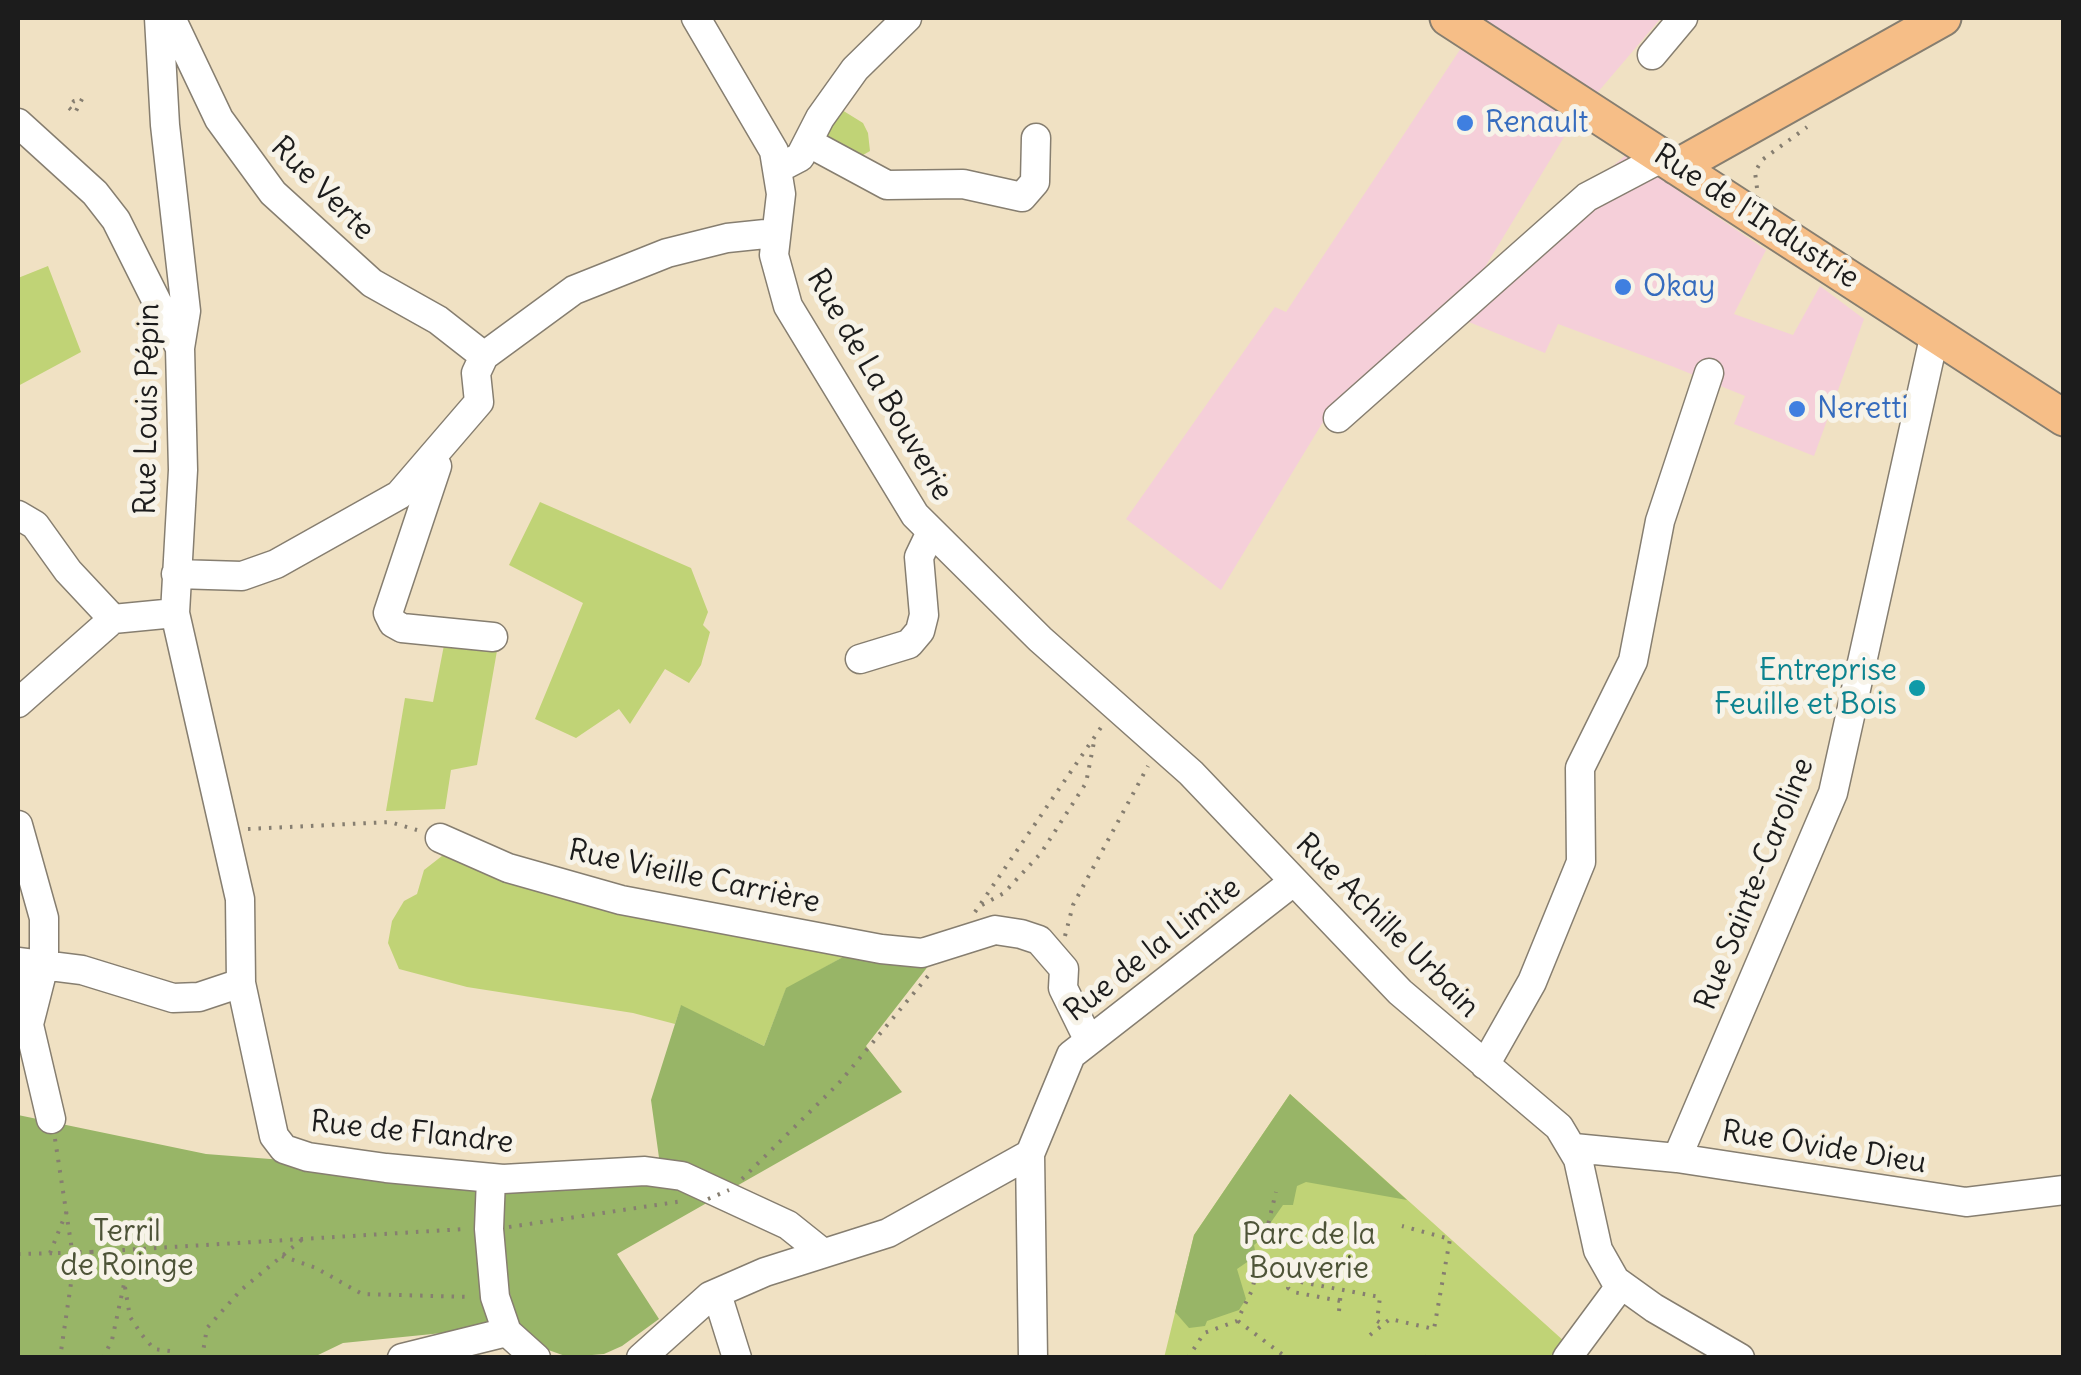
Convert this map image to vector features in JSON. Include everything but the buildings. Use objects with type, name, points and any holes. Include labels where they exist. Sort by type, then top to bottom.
[{"type":"main road","name":"Rue de l'Industrie","points":[[1448,18],[2064,418]]},
{"type":"main road","points":[[1670,162],[1943,18]]},
{"type":"street","name":"Rue Louis Pépin","points":[[160,18],[165,124],[186,311],[180,348],[183,470],[175,613]]},
{"type":"street","name":"Rue Verte","points":[[172,18],[219,119],[272,193],[372,283],[438,320],[484,356]]},
{"type":"street","name":"Rue de La Bouverie","points":[[696,18],[764,128],[779,168],[775,263],[788,306],[900,494],[930,534],[1160,744]]},
{"type":"street","points":[[779,168],[794,162],[811,144],[820,118],[855,70],[907,18]]},
{"type":"street","points":[[1652,55],[1683,18]]},
{"type":"street","points":[[18,124],[95,193],[116,220],[180,348]]},
{"type":"street","points":[[811,144],[887,185],[963,184],[1022,198],[1036,182],[1036,138]]},
{"type":"street","points":[[1338,418],[1587,197],[1670,162]]},
{"type":"street","points":[[176,574],[242,576],[276,564],[399,495],[479,402],[476,373],[484,356],[574,290],[621,269],[727,238],[775,233]]},
{"type":"street","name":"Rue Sainte-Caroline","points":[[1677,1158],[1833,793],[1935,333]]},
{"type":"street","points":[[1486,1065],[1532,982],[1582,862],[1580,768],[1632,661],[1660,520],[1709,373]]},
{"type":"street","points":[[450,437],[416,518],[388,613],[392,622],[402,628],[493,638]]},
{"type":"street","points":[[18,515],[35,525],[68,572],[113,619]]},
{"type":"street","points":[[860,660],[909,644],[920,631],[924,616],[919,558],[930,534]]},
{"type":"street","points":[[18,703],[113,619],[175,613]]},
{"type":"street","name":"Rue de Flandre","points":[[175,613],[240,899],[242,983],[274,1136],[284,1149],[324,1160],[491,1178],[645,1171],[682,1176],[788,1225],[823,1252]]},
{"type":"street","name":"Rue Achille Urbain","points":[[1160,744],[1400,992],[1559,1126],[1574,1148]]},
{"type":"street","points":[[18,825],[44,918],[28,1028]]},
{"type":"street","name":"Rue Vieille Carrière","points":[[440,838],[508,868],[621,900],[881,949],[922,952],[995,930],[1021,934],[1039,940],[1064,969]]},
{"type":"street","name":"Rue de la Limite","points":[[1030,1154],[1070,1055],[1293,882]]},
{"type":"street","points":[[39,964],[82,970],[173,998],[200,998],[242,983]]},
{"type":"street","points":[[1064,969],[1063,988],[1088,1041]]},
{"type":"street","points":[[18,978],[51,1120]]},
{"type":"street","points":[[1574,1148],[1598,1250],[1621,1285],[1740,1358]]},
{"type":"street","name":"Rue Ovide Dieu","points":[[1574,1148],[1677,1158],[1966,1202],[2064,1190]]},
{"type":"street","points":[[641,1358],[717,1294],[823,1252],[888,1233],[1030,1154],[1033,1358]]},
{"type":"street","points":[[491,1178],[495,1296],[508,1332],[536,1358]]},
{"type":"street","points":[[1567,1358],[1621,1285]]},
{"type":"street","points":[[717,1294],[737,1358]]},
{"type":"street","points":[[402,1358],[463,1349],[508,1332]]},
{"type":"path","points":[[65,118],[72,110]]},
{"type":"path","points":[[1762,222],[1755,172],[1774,148],[1821,118]]},
{"type":"path","points":[[978,906],[1004,893],[1051,838],[1086,783],[1095,737]]},
{"type":"path","points":[[1064,969],[1065,927],[1073,905],[1160,744]]},
{"type":"path","points":[[224,830],[390,822],[440,838]]},
{"type":"path","points":[[51,1120],[74,1263],[60,1358]]},
{"type":"path","points":[[18,1254],[495,1229],[708,1198],[728,1190]]},
{"type":"path","points":[[1188,1358],[1204,1334],[1237,1321],[1252,1290],[1276,1192]]},
{"type":"path","points":[[50,1253],[68,1208]]},
{"type":"path","points":[[1370,1334],[1390,1319],[1434,1329],[1450,1239],[1402,1226]]},
{"type":"path","points":[[202,1358],[207,1328],[242,1290],[304,1237]]},
{"type":"path","points":[[105,1252],[118,1264],[130,1317],[142,1335],[154,1349],[170,1350],[176,1358]]},
{"type":"path","points":[[282,1256],[316,1268],[362,1294],[495,1296]]},
{"type":"path","points":[[1340,1302],[1288,1288],[1290,1280],[1380,1297],[1377,1321],[1384,1324]]},
{"type":"path","points":[[104,1358],[112,1340],[124,1284]]},
{"type":"path","points":[[1339,1311],[1342,1290]]},
{"type":"path","points":[[1237,1321],[1287,1358]]},
{"type":"path","points":[[1426,1358],[1431,1351]]},
{"type":"shaded area","points":[[1481,18],[1661,18],[1575,119],[1479,277],[1626,155],[1766,250],[1734,314],[1793,335],[1820,286],[1864,319],[1814,456],[1734,424],[1745,396],[1674,367],[1558,324],[1545,353],[1442,311],[1326,417],[1221,590],[1126,519],[1275,307],[1286,312]]},
{"type":"green space","points":[[842,110],[863,123],[868,133],[870,151],[858,158],[830,142],[827,135]]},
{"type":"green space","points":[[48,266],[81,352],[18,386],[18,278]]},
{"type":"green space","points":[[540,502],[691,568],[708,612],[703,625],[710,632],[701,665],[689,683],[665,669],[630,724],[619,709],[576,738],[535,719],[583,603],[509,565]]},
{"type":"green space","points":[[445,640],[498,645],[477,765],[451,770],[445,809],[386,811],[405,698],[433,702]]},
{"type":"green space","points":[[456,845],[854,951],[786,989],[764,1046],[681,1006],[675,1024],[633,1013],[467,987],[399,969],[388,943],[392,921],[404,901],[417,894],[424,870]]},
{"type":"green space","name":"Terril de Roinge","points":[[854,951],[936,956],[866,1046],[902,1092],[617,1254],[659,1319],[622,1346],[604,1354],[568,1357],[540,1347],[518,1329],[506,1276],[512,1326],[343,1343],[314,1357],[18,1357],[18,1115],[206,1154],[386,1168],[661,1172],[651,1100],[681,1005],[764,1046],[786,988]]},
{"type":"green space","name":"Parc de la Bouverie","points":[[1290,1094],[1565,1342],[1551,1358],[1164,1358],[1194,1235]]},
{"type":"green space","points":[[1290,1094],[1407,1200],[1306,1182],[1297,1186],[1293,1205],[1283,1205],[1269,1225],[1270,1232],[1254,1245],[1256,1256],[1237,1269],[1246,1299],[1239,1310],[1207,1321],[1205,1326],[1189,1328],[1175,1312],[1194,1235]]},
{"type":"place","name":"Renault","points":[[1465,123]]},
{"type":"place","name":"Okay","points":[[1623,287]]},
{"type":"place","name":"Neretti","points":[[1797,409]]},
{"type":"place","name":"Entreprise Feuille et Bois","points":[[1917,688]]}]
